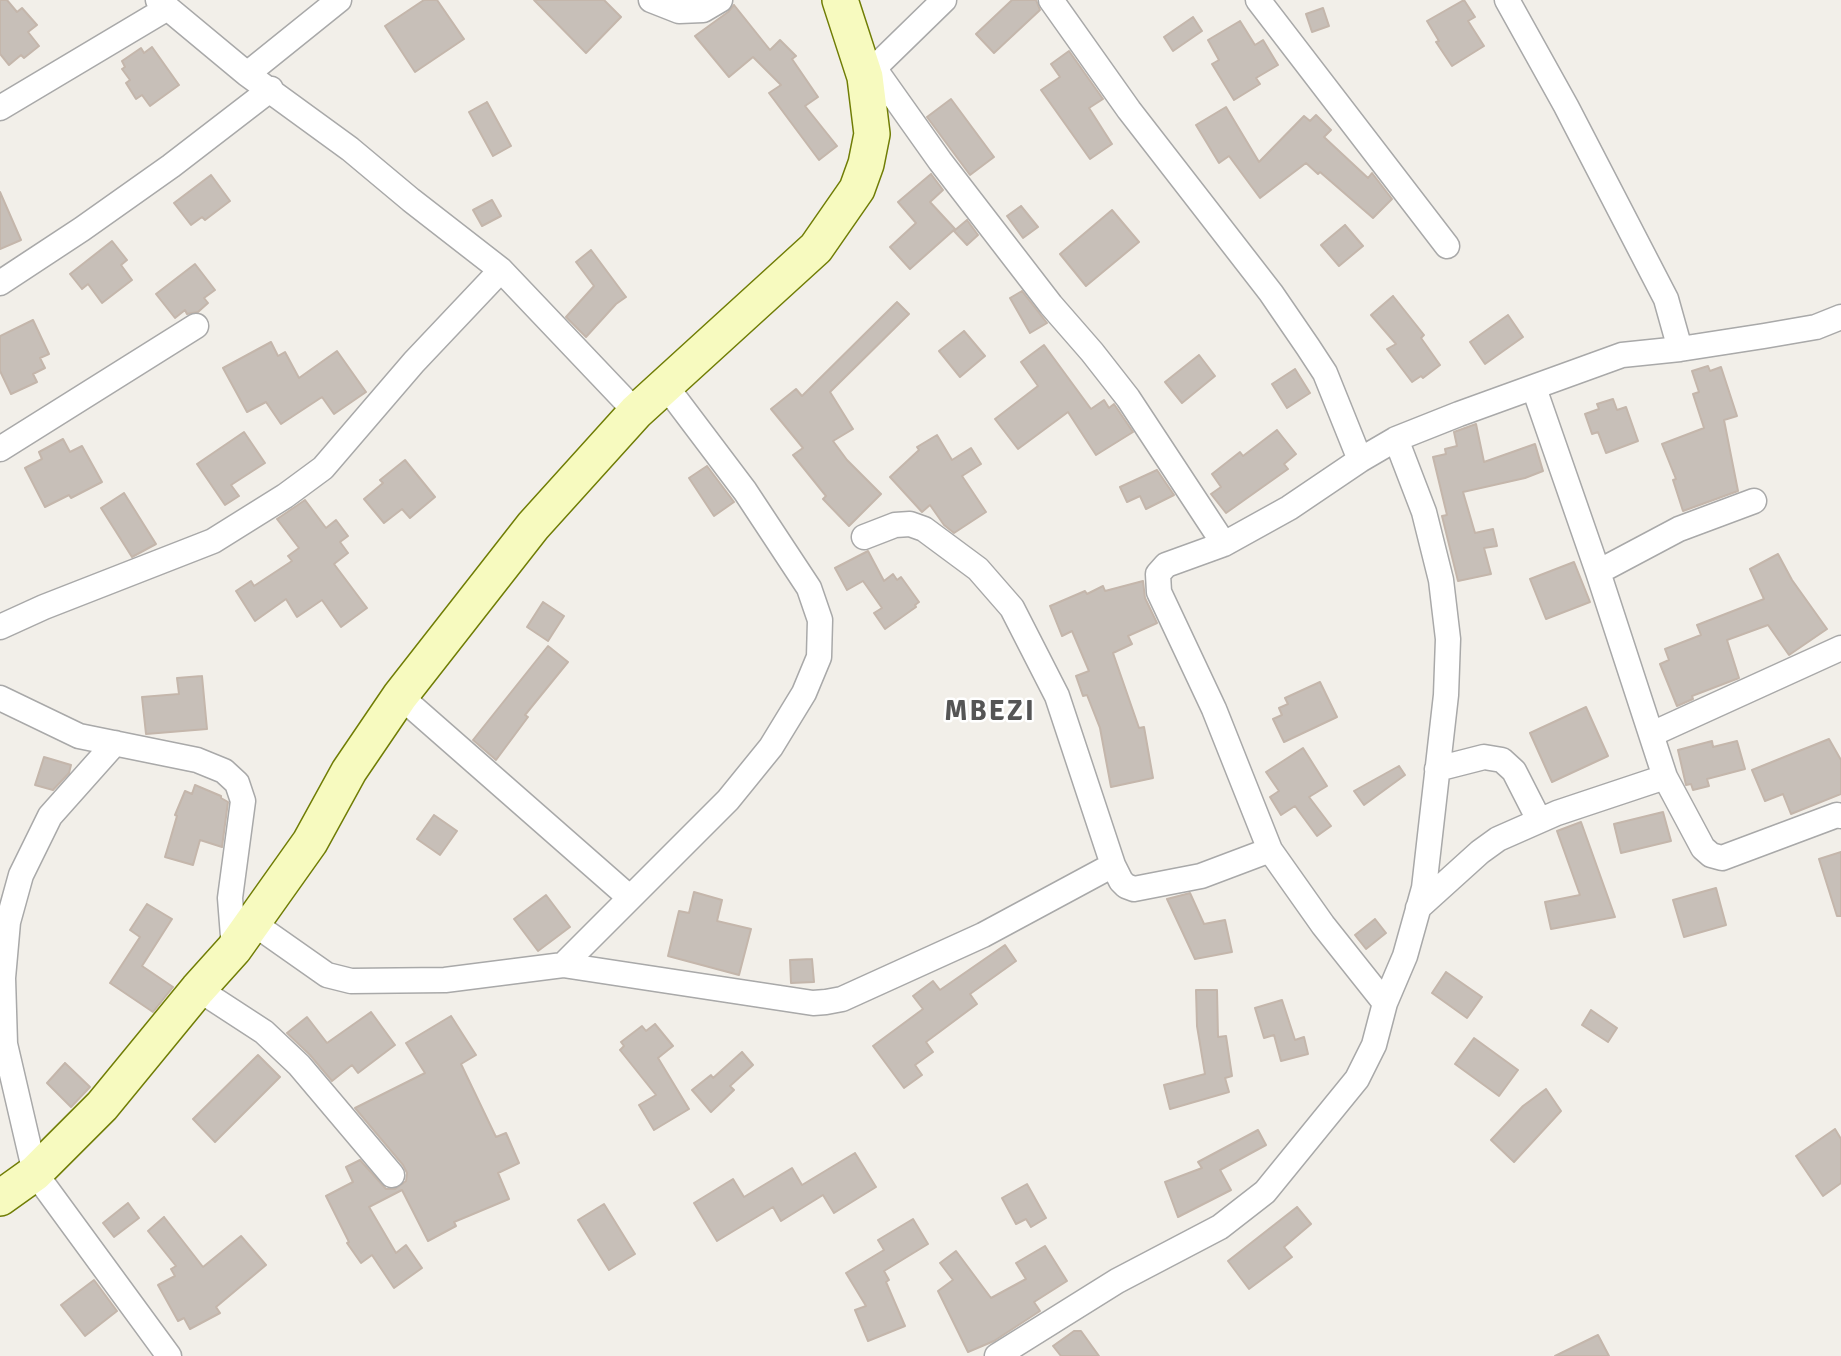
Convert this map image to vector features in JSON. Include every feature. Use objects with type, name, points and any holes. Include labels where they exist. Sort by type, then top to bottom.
[{"type":"street","points":[[247,74],[339,0]]},
{"type":"street","points":[[651,0],[679,11],[703,10],[720,0]]},
{"type":"street","points":[[840,0],[869,73],[1128,398],[1224,544]]},
{"type":"street","points":[[0,1198],[35,1172],[102,1106],[244,936],[310,842],[349,771],[400,696],[533,526],[636,412],[816,248],[857,189],[866,164],[872,134],[869,73],[944,0]]},
{"type":"street","points":[[1051,0],[1129,110],[1271,293],[1314,355],[1339,403],[1360,460]]},
{"type":"street","points":[[1258,0],[1447,246]]},
{"type":"street","points":[[1507,0],[1566,106],[1666,299],[1680,349]]},
{"type":"street","points":[[0,108],[162,4],[247,74],[351,149],[501,270],[636,412]]},
{"type":"street","points":[[0,283],[172,166],[271,89]]},
{"type":"street","points":[[0,627],[213,541],[285,496],[323,468],[414,362],[501,270]]},
{"type":"street","points":[[1385,1003],[1323,925],[1270,850],[1214,709],[1159,592],[1158,574],[1166,565],[1224,544],[1289,508],[1396,439],[1458,414],[1622,355],[1680,349],[1816,327],[1841,317]]},
{"type":"street","points":[[0,449],[196,327]]},
{"type":"street","points":[[563,965],[728,800],[763,758],[804,693],[819,657],[820,620],[809,588],[745,491],[665,385]]},
{"type":"street","points":[[1534,388],[1665,777],[1703,848],[1711,855],[1723,858],[1837,815],[1841,816]]},
{"type":"street","points":[[997,1356],[1118,1281],[1220,1227],[1265,1192],[1357,1079],[1374,1045],[1385,1003],[1405,956],[1424,888],[1446,695],[1448,639],[1441,580],[1424,512],[1396,439]]},
{"type":"street","points":[[1598,572],[1679,529],[1754,502]]},
{"type":"street","points":[[864,537],[895,525],[910,524],[924,529],[978,569],[1012,608],[1057,696],[1121,881],[1134,889],[1201,876],[1270,850]]},
{"type":"street","points":[[1652,734],[1841,648]]},
{"type":"street","points":[[400,696],[629,897]]},
{"type":"street","points":[[0,698],[79,736],[197,760],[224,771],[237,783],[243,801],[230,898],[244,936],[327,975],[351,981],[445,980],[563,965],[813,1003],[826,1002],[842,999],[983,934],[1113,864]]},
{"type":"street","points":[[115,743],[50,816],[21,874],[8,922],[4,978],[5,1044],[35,1172],[169,1356]]},
{"type":"street","points":[[1437,769],[1484,757],[1502,760],[1514,771],[1539,820]]},
{"type":"street","points":[[1418,908],[1498,839],[1539,820],[1665,777]]},
{"type":"street","points":[[198,989],[264,1032],[299,1065],[392,1175]]},
{"type":"building","points":[[0,0],[7,0],[17,12],[22,8],[37,25],[28,32],[39,46],[24,58],[21,55],[9,65],[0,54]]},
{"type":"building","points":[[424,0],[437,0],[464,39],[415,72],[385,26]]},
{"type":"building","points":[[534,0],[604,0],[621,17],[586,53]]},
{"type":"building","points":[[1012,0],[1036,0],[1040,10],[994,53],[976,34]]},
{"type":"building","points":[[1464,0],[1475,17],[1468,21],[1484,46],[1452,66],[1436,42],[1439,41],[1427,21]]},
{"type":"building","points":[[734,5],[770,50],[780,40],[796,56],[792,59],[818,97],[805,106],[837,146],[819,160],[769,93],[781,85],[753,57],[729,77],[695,36]]},
{"type":"building","points":[[1323,8],[1329,26],[1312,32],[1306,14]]},
{"type":"building","points":[[1193,17],[1202,31],[1173,51],[1164,37]]},
{"type":"building","points":[[1240,21],[1255,45],[1263,40],[1278,65],[1256,78],[1260,84],[1234,100],[1212,64],[1219,60],[1208,40]]},
{"type":"building","points":[[152,47],[179,85],[150,106],[142,95],[136,99],[126,83],[130,80],[122,69],[125,67],[122,61],[141,48],[144,53]]},
{"type":"building","points":[[1069,51],[1103,99],[1089,108],[1112,144],[1090,159],[1041,90],[1060,77],[1051,64]]},
{"type":"building","points":[[951,99],[994,157],[970,175],[927,117]]},
{"type":"building","points":[[487,102],[511,146],[493,156],[469,112]]},
{"type":"building","points":[[1226,107],[1259,162],[1304,116],[1310,121],[1316,115],[1331,130],[1324,137],[1368,178],[1372,173],[1392,199],[1373,218],[1306,163],[1260,198],[1229,156],[1219,163],[1196,125]]},
{"type":"building","points":[[931,174],[943,190],[930,202],[955,229],[910,269],[890,247],[916,223],[898,202]]},
{"type":"building","points":[[211,175],[230,201],[205,220],[202,217],[191,225],[174,203]]},
{"type":"building","points":[[0,192],[21,240],[0,249]]},
{"type":"building","points":[[492,200],[501,216],[482,226],[473,210]]},
{"type":"building","points":[[1021,206],[1038,227],[1023,238],[1007,216]]},
{"type":"building","points":[[1112,210],[1139,242],[1086,286],[1060,254]]},
{"type":"building","points":[[967,220],[978,235],[967,245],[954,231]]},
{"type":"building","points":[[1345,225],[1363,246],[1339,266],[1321,245]]},
{"type":"building","points":[[112,241],[127,260],[121,265],[132,280],[102,303],[88,284],[82,289],[70,274]]},
{"type":"building","points":[[591,250],[626,297],[616,304],[586,337],[566,317],[594,286],[576,262]]},
{"type":"building","points":[[195,264],[215,290],[204,298],[208,303],[198,312],[187,314],[185,310],[175,318],[156,294]]},
{"type":"building","points":[[1022,291],[1047,323],[1030,333],[1010,298]]},
{"type":"building","points":[[1393,296],[1424,335],[1421,338],[1440,365],[1423,378],[1421,376],[1412,382],[1387,349],[1396,344],[1371,315]]},
{"type":"building","points":[[897,302],[909,314],[830,392],[853,429],[833,441],[847,460],[881,494],[849,526],[823,499],[826,496],[793,455],[803,448],[771,409],[796,389],[802,396]]},
{"type":"building","points":[[1508,315],[1523,337],[1485,364],[1470,342]]},
{"type":"building","points":[[33,320],[49,354],[40,358],[45,368],[33,374],[37,382],[11,394],[0,371],[0,336]]},
{"type":"building","points":[[964,331],[985,356],[960,377],[939,351]]},
{"type":"building","points":[[271,342],[278,356],[285,352],[299,378],[337,351],[366,392],[334,414],[322,397],[281,424],[266,402],[247,412],[223,368]]},
{"type":"building","points":[[1044,345],[1091,409],[1104,400],[1109,408],[1114,404],[1133,432],[1096,455],[1068,412],[1018,449],[995,419],[1038,386],[1021,362]]},
{"type":"building","points":[[1199,355],[1215,376],[1182,403],[1165,382]]},
{"type":"building","points":[[1708,366],[1710,371],[1721,367],[1737,416],[1724,420],[1738,491],[1683,511],[1673,480],[1676,479],[1662,444],[1704,428],[1693,394],[1699,392],[1692,371]]},
{"type":"building","points":[[1295,369],[1310,393],[1287,408],[1272,384]]},
{"type":"building","points":[[1613,399],[1617,410],[1626,407],[1638,441],[1606,453],[1598,432],[1592,434],[1585,414],[1599,409],[1597,404]]},
{"type":"building","points":[[1476,424],[1484,462],[1535,444],[1543,471],[1525,478],[1463,492],[1475,533],[1493,529],[1497,546],[1484,548],[1491,574],[1458,581],[1442,516],[1447,515],[1433,457],[1446,454],[1445,449],[1457,446],[1454,432]]},
{"type":"building","points":[[1277,430],[1296,454],[1284,464],[1288,469],[1226,513],[1211,494],[1221,487],[1212,474],[1240,452],[1243,456]]},
{"type":"building","points":[[244,432],[265,463],[231,485],[239,496],[225,505],[197,464]]},
{"type":"building","points":[[937,435],[952,460],[971,448],[981,464],[962,476],[986,512],[954,533],[944,525],[930,505],[922,512],[890,477],[919,450],[917,447]]},
{"type":"building","points":[[63,439],[70,452],[82,446],[102,482],[71,498],[69,495],[45,507],[25,468],[42,459],[39,452]]},
{"type":"building","points":[[405,460],[435,497],[410,518],[402,509],[384,523],[364,499],[383,483],[380,480]]},
{"type":"building","points":[[707,466],[734,502],[714,516],[689,478]]},
{"type":"building","points":[[1157,470],[1174,495],[1146,509],[1140,496],[1127,502],[1120,487]]},
{"type":"building","points":[[124,493],[156,544],[132,557],[101,508]]},
{"type":"building","points":[[305,500],[326,528],[336,520],[348,536],[340,542],[348,553],[334,564],[367,608],[341,627],[322,600],[297,617],[286,599],[255,621],[236,591],[251,581],[254,586],[292,561],[288,556],[299,548],[277,519]]},
{"type":"building","points":[[868,551],[884,581],[893,574],[897,580],[901,577],[919,602],[885,629],[874,613],[882,608],[863,581],[847,590],[835,568]]},
{"type":"building","points":[[1778,554],[1792,580],[1827,629],[1789,655],[1768,625],[1727,640],[1739,678],[1692,696],[1693,699],[1677,706],[1660,664],[1669,660],[1665,649],[1701,635],[1697,625],[1764,599],[1750,569]]},
{"type":"building","points":[[1574,562],[1590,602],[1546,619],[1530,579]]},
{"type":"building","points":[[1143,581],[1145,598],[1157,623],[1128,636],[1132,644],[1113,653],[1139,728],[1144,727],[1153,778],[1111,787],[1100,728],[1076,676],[1089,671],[1072,631],[1062,636],[1050,606],[1103,586],[1105,591]]},
{"type":"building","points":[[543,602],[564,616],[548,641],[527,627]]},
{"type":"building","points":[[548,646],[568,662],[525,715],[528,717],[496,760],[473,740]]},
{"type":"building","points":[[202,676],[207,729],[146,734],[142,697],[179,694],[177,678]]},
{"type":"building","points":[[1320,682],[1337,717],[1284,742],[1273,719],[1282,715],[1279,708],[1288,704],[1285,698]]},
{"type":"building","points":[[1586,707],[1608,756],[1552,782],[1530,733]]},
{"type":"building","points":[[1829,739],[1841,760],[1841,794],[1791,814],[1783,794],[1765,801],[1752,770]]},
{"type":"building","points":[[1712,741],[1713,747],[1737,741],[1745,769],[1707,779],[1709,786],[1693,790],[1691,784],[1686,785],[1678,750]]},
{"type":"building","points":[[1303,748],[1327,786],[1309,797],[1331,826],[1317,836],[1295,806],[1281,815],[1270,797],[1279,791],[1266,772]]},
{"type":"building","points":[[44,757],[71,765],[69,773],[53,790],[35,785]]},
{"type":"building","points":[[1399,766],[1405,775],[1364,805],[1354,791]]},
{"type":"building","points":[[195,785],[221,796],[228,802],[222,847],[200,840],[193,865],[165,857],[177,816],[175,815],[185,791],[192,794]]},
{"type":"building","points":[[1663,812],[1671,841],[1621,853],[1614,824]]},
{"type":"building","points":[[434,815],[457,831],[440,855],[417,839]]},
{"type":"building","points":[[1581,822],[1615,917],[1551,929],[1545,902],[1580,895],[1557,831]]},
{"type":"building","points":[[1841,852],[1841,916],[1837,916],[1819,859]]},
{"type":"building","points":[[1716,888],[1726,925],[1684,937],[1673,900]]},
{"type":"building","points":[[694,892],[722,900],[717,921],[751,929],[739,975],[668,956],[679,911],[689,913]]},
{"type":"building","points":[[1190,893],[1204,924],[1225,920],[1232,952],[1195,959],[1167,899]]},
{"type":"building","points":[[546,895],[570,927],[538,951],[514,919]]},
{"type":"building","points":[[147,904],[172,919],[142,966],[173,987],[153,1012],[110,983],[140,937],[130,930]]},
{"type":"building","points":[[1375,919],[1386,933],[1366,949],[1355,935]]},
{"type":"building","points":[[1005,945],[1016,961],[970,994],[977,1004],[926,1042],[933,1052],[915,1065],[922,1075],[904,1088],[873,1046],[923,1009],[913,996],[933,981],[940,990]]},
{"type":"building","points":[[812,959],[814,982],[791,983],[790,960]]},
{"type":"building","points":[[1446,972],[1482,997],[1467,1018],[1432,993]]},
{"type":"building","points":[[1196,990],[1217,990],[1218,1037],[1226,1036],[1232,1076],[1225,1078],[1229,1092],[1170,1109],[1164,1085],[1205,1074],[1197,1026]]},
{"type":"building","points":[[1282,1000],[1295,1040],[1304,1037],[1308,1054],[1281,1061],[1274,1035],[1264,1038],[1255,1008]]},
{"type":"building","points":[[1591,1010],[1617,1028],[1608,1042],[1582,1025]]},
{"type":"building","points":[[371,1012],[395,1045],[358,1073],[352,1065],[332,1081],[287,1033],[307,1017],[327,1043]]},
{"type":"building","points":[[451,1016],[476,1055],[461,1064],[496,1137],[506,1133],[519,1163],[498,1173],[509,1199],[454,1222],[456,1226],[428,1241],[402,1190],[369,1207],[396,1253],[406,1245],[422,1268],[394,1288],[372,1255],[361,1263],[347,1243],[349,1242],[326,1196],[353,1182],[346,1167],[360,1160],[386,1189],[395,1189],[406,1181],[407,1173],[403,1165],[355,1108],[425,1073],[406,1043]]},
{"type":"building","points":[[655,1024],[673,1046],[658,1058],[689,1109],[654,1130],[639,1105],[656,1095],[620,1050],[624,1046],[621,1042],[642,1026],[646,1031]]},
{"type":"building","points":[[1474,1038],[1518,1070],[1499,1096],[1455,1064]]},
{"type":"building","points":[[742,1052],[753,1065],[730,1086],[734,1090],[711,1112],[692,1090],[711,1075],[713,1078]]},
{"type":"building","points":[[258,1055],[280,1077],[215,1142],[193,1119]]},
{"type":"building","points":[[65,1063],[90,1087],[71,1107],[47,1083]]},
{"type":"building","points":[[1546,1089],[1561,1111],[1514,1162],[1491,1140],[1523,1106]]},
{"type":"building","points":[[1835,1129],[1841,1139],[1841,1183],[1823,1196],[1796,1156]]},
{"type":"building","points":[[1258,1130],[1266,1145],[1220,1170],[1231,1190],[1178,1217],[1165,1182],[1202,1168],[1198,1162]]},
{"type":"building","points":[[855,1153],[876,1187],[834,1213],[823,1195],[781,1221],[773,1207],[717,1241],[694,1203],[733,1179],[744,1197],[792,1168],[802,1185]]},
{"type":"building","points":[[1027,1184],[1046,1218],[1031,1227],[1026,1219],[1016,1224],[1002,1198]]},
{"type":"building","points":[[128,1203],[139,1218],[114,1237],[103,1223]]},
{"type":"building","points":[[604,1204],[635,1254],[609,1270],[578,1220]]},
{"type":"building","points":[[1297,1207],[1311,1224],[1284,1247],[1292,1257],[1249,1289],[1228,1261]]},
{"type":"building","points":[[164,1217],[203,1267],[241,1236],[266,1265],[216,1307],[220,1313],[190,1329],[184,1318],[178,1321],[158,1285],[175,1276],[171,1269],[176,1266],[148,1231]]},
{"type":"building","points":[[913,1219],[928,1244],[884,1271],[905,1326],[868,1341],[855,1310],[866,1306],[846,1273],[884,1250],[878,1240]]},
{"type":"building","points":[[1045,1246],[1067,1281],[1034,1302],[1040,1311],[994,1341],[968,1352],[938,1291],[953,1280],[940,1263],[956,1251],[991,1298],[1026,1279],[1016,1263]]},
{"type":"building","points":[[94,1280],[117,1311],[85,1336],[61,1305]]},
{"type":"building","points":[[1074,1331],[1081,1331],[1099,1356],[1061,1356],[1053,1346]]},
{"type":"building","points":[[1598,1335],[1609,1356],[1555,1356]]},
{"type":"district","name":"MBEZI","points":[[990,713]]}]
